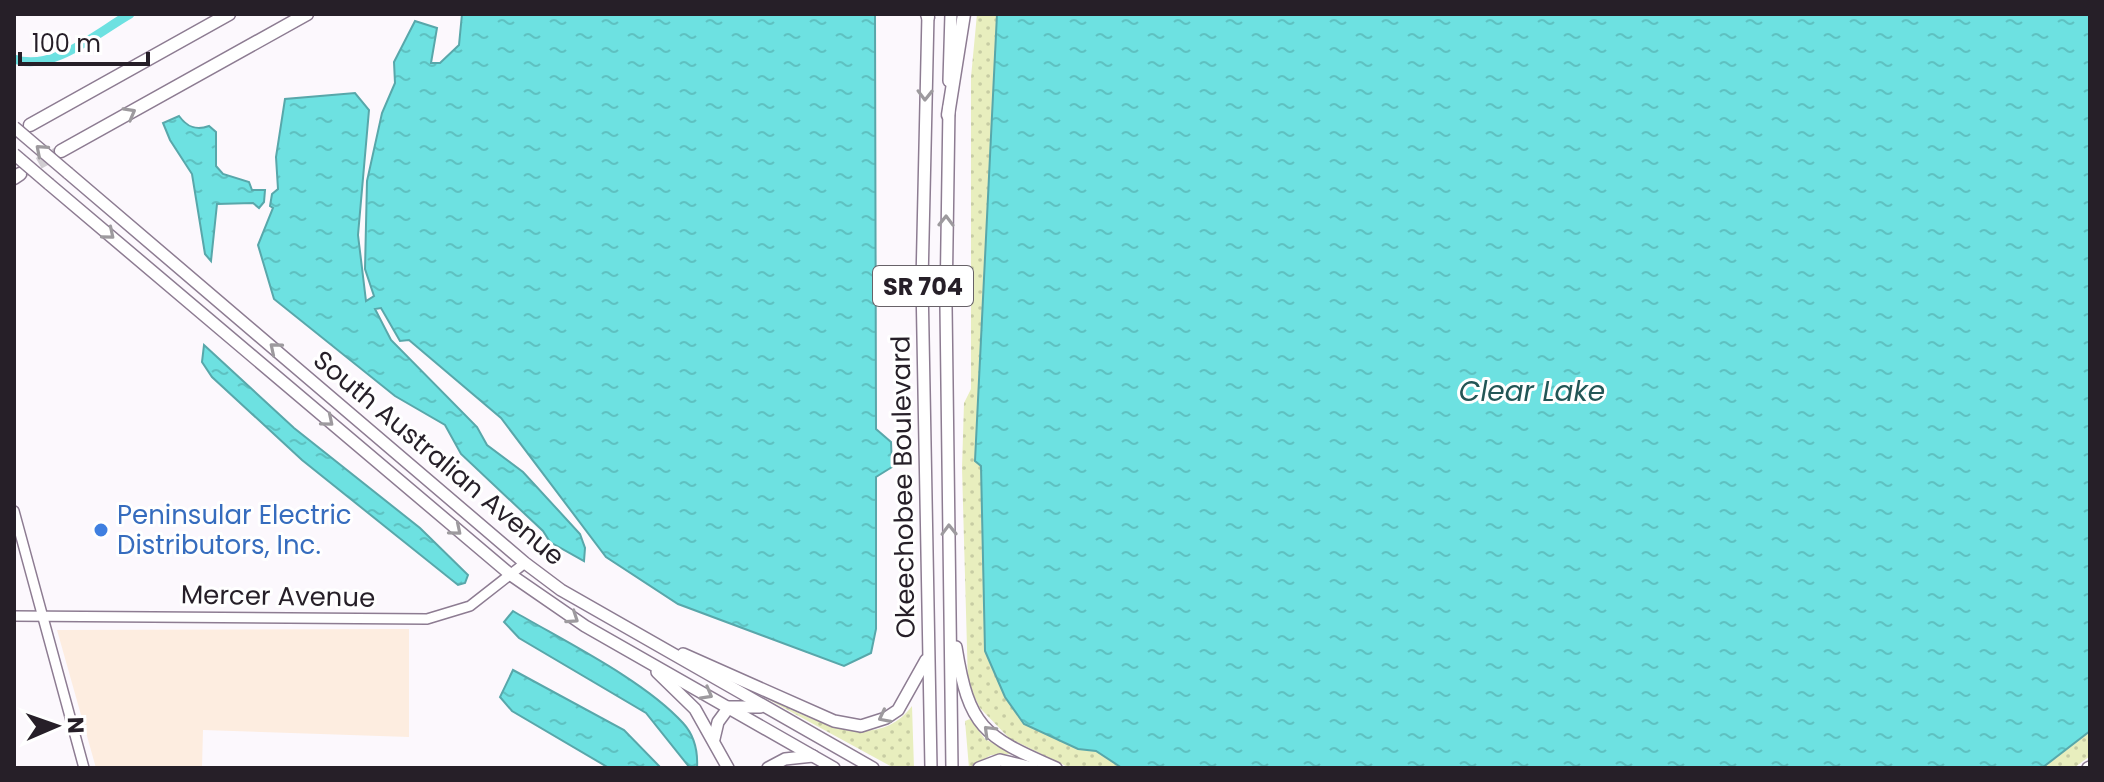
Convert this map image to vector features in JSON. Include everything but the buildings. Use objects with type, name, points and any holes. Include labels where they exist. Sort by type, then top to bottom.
[{"type":"highway","points":[[30,125],[229,14]]},
{"type":"highway","points":[[61,151],[307,14]]},
{"type":"highway","points":[[948,115],[964,14]]},
{"type":"main road","name":"Okeechobee Boulevard","points":[[951,14],[946,306],[952,768]]},
{"type":"main road","name":"Okeechobee Boulevard","points":[[928,15],[922,282],[931,768]]},
{"type":"main road","name":"South Australian Avenue","points":[[14,127],[525,563],[561,590],[873,768]]},
{"type":"main road","name":"South Australian Avenue","points":[[14,154],[511,575],[585,626],[834,768]]},
{"type":"main road","points":[[950,608],[961,683],[966,701],[980,723],[1000,742],[1056,768]]},
{"type":"main road","points":[[638,636],[848,725],[875,722],[898,710],[928,655]]},
{"type":"main road","points":[[639,656],[682,694],[714,739],[728,768]]},
{"type":"main road","points":[[714,739],[718,722],[729,707],[764,707]]},
{"type":"main road","points":[[768,768],[785,759],[814,756]]},
{"type":"main road","points":[[979,768],[1000,760],[1033,768]]},
{"type":"street","points":[[14,511],[84,768]]},
{"type":"street","name":"Mercer Avenue","points":[[14,616],[427,619],[470,606],[525,563]]},
{"type":"shaded area","points":[[409,629],[409,737],[203,730],[202,768],[96,768],[57,630]]},
{"type":"green space","points":[[977,14],[997,14],[975,461],[981,466],[1078,749],[1096,751],[1122,768],[1070,768],[1009,738],[980,708],[968,684],[962,468],[964,403],[971,389],[971,77]]},
{"type":"green space","points":[[749,689],[810,718],[855,730],[876,730],[895,722],[912,706],[914,768],[894,768]]},
{"type":"green space","points":[[970,719],[985,739],[1013,754],[991,755],[969,768],[965,721]]},
{"type":"green space","points":[[2090,731],[2090,756],[2074,768],[2042,768]]},
{"type":"water","points":[[462,14],[875,14],[876,429],[891,442],[892,467],[876,477],[876,629],[871,653],[844,666],[678,604],[606,557],[501,418],[409,340],[400,341],[381,308],[375,309],[391,340],[477,427],[487,445],[523,472],[580,534],[585,548],[584,561],[550,542],[543,531],[461,454],[445,425],[395,396],[274,299],[258,245],[273,208],[270,206],[272,194],[278,189],[276,157],[285,99],[355,93],[369,110],[358,235],[366,301],[374,296],[365,269],[367,181],[382,113],[395,83],[394,62],[415,21],[437,28],[431,63],[440,63],[459,45]]},
{"type":"water","name":"Clear Lake","points":[[997,14],[2090,14],[2090,731],[2042,768],[1122,768],[1096,751],[1078,749],[1024,724],[1005,697],[985,651],[981,466],[975,461]]},
{"type":"water","points":[[179,116],[192,127],[209,126],[216,132],[216,166],[223,174],[249,182],[252,190],[265,190],[264,202],[259,208],[253,203],[217,204],[211,261],[205,254],[192,174],[163,123]]},
{"type":"water","points":[[204,345],[294,428],[420,528],[468,575],[465,583],[458,585],[302,460],[212,377],[202,362]]},
{"type":"water","points":[[513,611],[602,662],[667,707],[693,738],[697,768],[690,768],[646,713],[519,638],[504,622]]},
{"type":"water","points":[[513,670],[624,730],[661,768],[609,768],[512,711],[500,697]]},
{"type":"waterway","points":[[14,59],[29,62],[59,56],[130,14]]},
{"type":"tunnel","points":[[23,172],[61,151]]},
{"type":"place","name":"Peninsular Electric Distributors, Inc.","points":[[101,530]]}]
